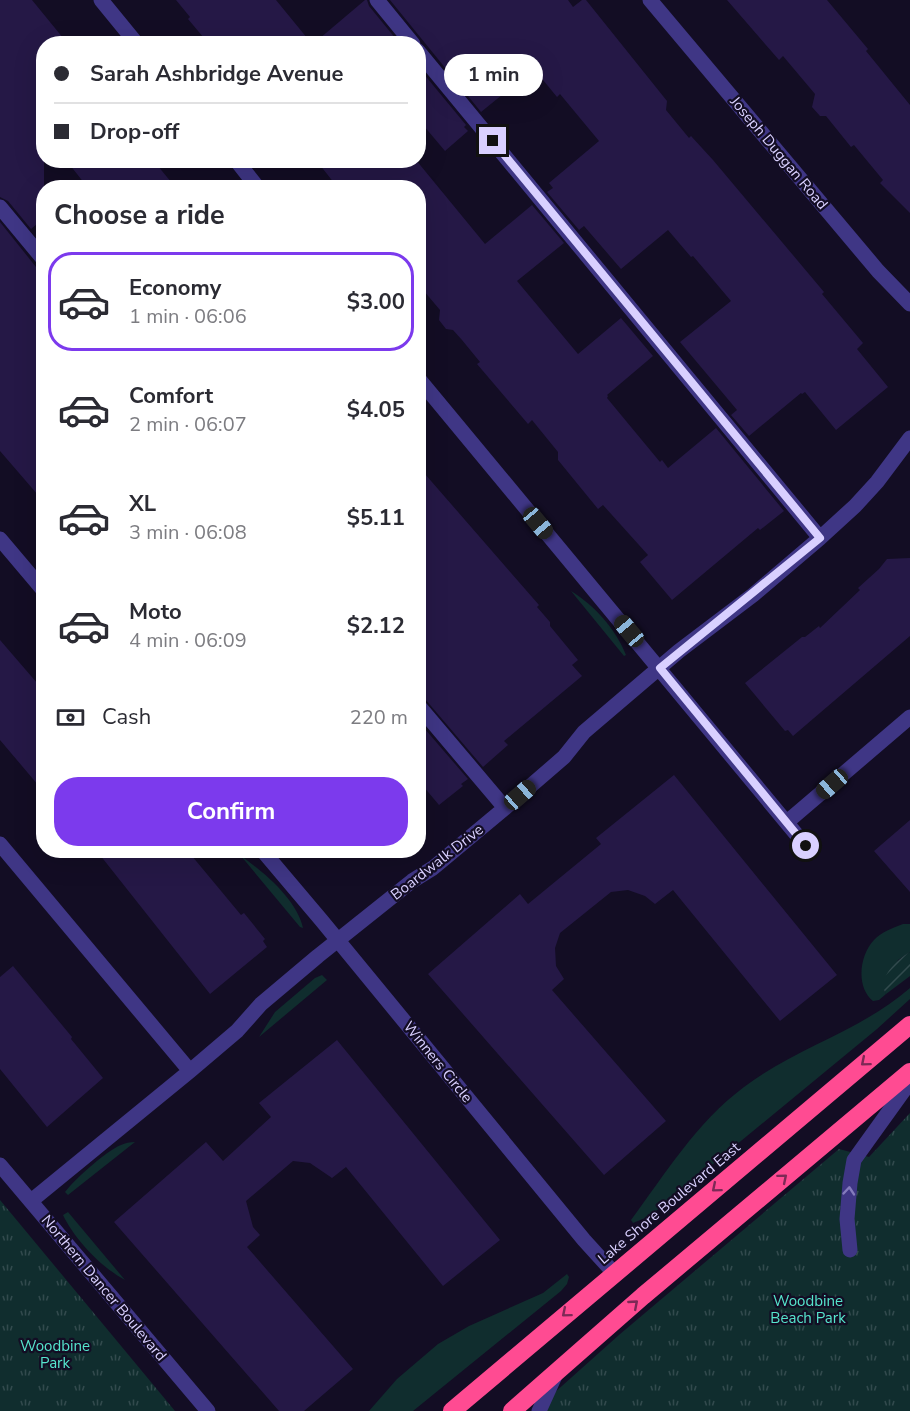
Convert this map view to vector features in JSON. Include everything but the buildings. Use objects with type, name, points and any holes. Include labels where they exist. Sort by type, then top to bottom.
[{"type":"highway","name":"Lake Shore Boulevard East","points":[[452,1411],[910,1025]]},
{"type":"highway","points":[[512,1411],[910,1072]]},
{"type":"street","points":[[101,0],[130,36]]},
{"type":"street","points":[[377,0],[406,36]]},
{"type":"street","name":"Joseph Duggan Road","points":[[650,0],[878,271],[910,304]]},
{"type":"street","points":[[426,61],[820,538]]},
{"type":"street","points":[[242,168],[252,180]]},
{"type":"street","points":[[0,207],[36,250]]},
{"type":"street","points":[[426,388],[806,846]]},
{"type":"street","name":"Boardwalk Drive","points":[[31,1201],[190,1071],[237,1031],[261,1004],[338,940],[412,881],[433,868],[505,808],[564,757],[584,732],[820,538],[877,482],[910,438]]},
{"type":"street","points":[[0,539],[36,582]]},
{"type":"street","points":[[426,714],[505,808]]},
{"type":"street","points":[[787,822],[910,717]]},
{"type":"street","points":[[0,844],[190,1071]]},
{"type":"street","name":"Winners Circle","points":[[269,858],[584,1240],[614,1273]]},
{"type":"street","points":[[850,1250],[847,1219],[850,1183],[855,1160],[910,1082]]},
{"type":"street","name":"Northern Dancer Boulevard","points":[[0,1165],[208,1411]]},
{"type":"street","points":[[539,1411],[558,1370]]},
{"type":"green space","points":[[571,591],[603,618],[622,645],[626,655],[624,656]]},
{"type":"green space","points":[[243,858],[260,870],[287,897],[300,918],[303,928]]},
{"type":"green space","points":[[903,924],[910,924],[910,952],[898,960],[884,990],[886,994],[879,1000],[873,1001],[864,988],[862,980],[865,954],[877,937]]},
{"type":"green space","points":[[910,952],[910,976],[886,994],[884,982],[889,970],[899,959]]},
{"type":"green space","points":[[322,975],[327,980],[259,1037],[275,1012],[315,978]]},
{"type":"green space","points":[[910,988],[910,999],[877,1029],[650,1216],[633,1223],[631,1220],[683,1149],[727,1101],[764,1073],[871,1016]]},
{"type":"green space","name":"Woodbine Beach Park","points":[[910,1113],[910,1411],[534,1411],[619,1335],[839,1149],[869,1157]]},
{"type":"green space","points":[[135,1142],[68,1195],[65,1192],[107,1153],[123,1144]]},
{"type":"green space","name":"Woodbine Park","points":[[0,1200],[175,1411],[0,1411]]},
{"type":"green space","points":[[68,1212],[125,1280],[107,1268],[82,1243],[63,1215]]},
{"type":"green space","points":[[567,1274],[569,1277],[567,1284],[561,1291],[413,1411],[369,1411],[397,1379],[438,1344],[469,1326],[543,1293]]},
{"type":"route","points":[[493,141],[820,538],[660,668],[806,846]]}]
